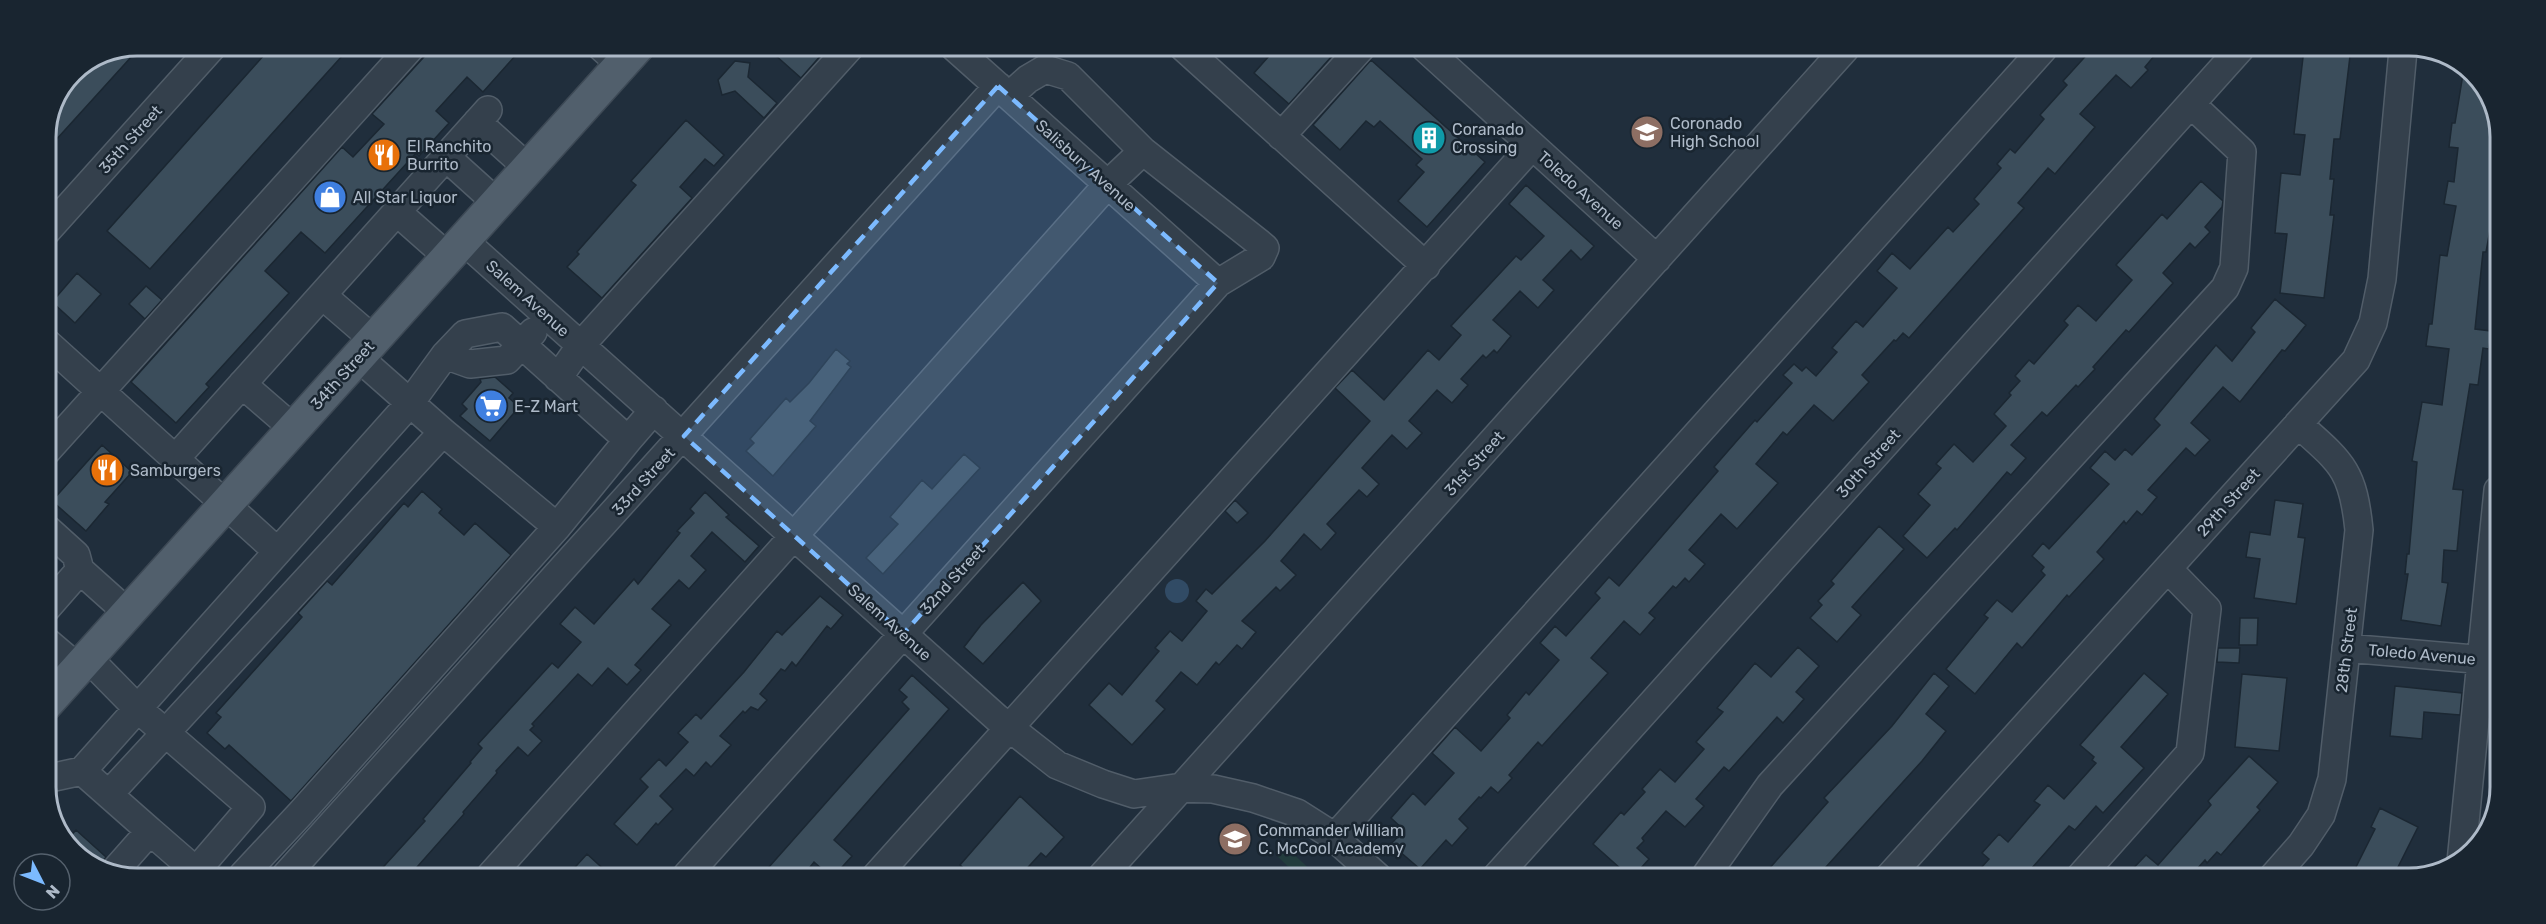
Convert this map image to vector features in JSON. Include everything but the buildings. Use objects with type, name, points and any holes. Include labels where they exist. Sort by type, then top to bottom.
[{"type":"main road","name":"34th Street","points":[[56,693],[528,168],[617,56]]},
{"type":"street","name":"35th Street","points":[[56,221],[204,56]]},
{"type":"street","points":[[56,441],[403,56]]},
{"type":"street","points":[[558,378],[581,345],[842,56]]},
{"type":"street","name":"Salisbury Avenue","points":[[964,56],[1218,283]]},
{"type":"street","points":[[1193,56],[1426,266]]},
{"type":"street","points":[[1281,136],[1353,56]]},
{"type":"street","name":"Toledo Avenue","points":[[1434,56],[1657,259]]},
{"type":"street","name":"31st Street","points":[[1109,868],[1839,56]]},
{"type":"street","points":[[1334,838],[2037,56]]},
{"type":"street","name":"30th Street","points":[[1504,868],[2234,56]]},
{"type":"street","name":"29th Street","points":[[1897,868],[2356,360],[2373,323],[2382,279],[2402,56]]},
{"type":"street","points":[[497,868],[1108,184],[1143,151],[1068,76],[1041,58]]},
{"type":"street","name":"33rd Street","points":[[292,868],[684,436],[1004,91],[1028,79],[1041,58]]},
{"type":"street","points":[[1711,868],[1770,785],[2225,288],[2234,268],[2242,152],[2191,104]]},
{"type":"street","points":[[176,459],[483,116],[528,168]]},
{"type":"street","points":[[883,868],[1532,146]]},
{"type":"street","name":"32nd Street","points":[[693,868],[1218,283],[1261,257],[1265,248],[1143,151]]},
{"type":"street","points":[[446,157],[497,203]]},
{"type":"street","name":"Salem Avenue","points":[[397,212],[456,249],[548,315],[903,634],[1009,727],[1057,765],[1134,794],[1181,788],[1213,789],[1253,798],[1297,813],[1334,838],[1368,868]]},
{"type":"street","points":[[322,295],[410,403],[557,527]]},
{"type":"street","points":[[523,344],[548,315]]},
{"type":"street","points":[[56,777],[82,771],[410,403],[465,334],[502,327],[628,440]]},
{"type":"street","points":[[56,351],[277,551]]},
{"type":"street","points":[[596,411],[622,382]]},
{"type":"street","points":[[242,384],[294,429]]},
{"type":"street","points":[[249,868],[300,814],[557,527],[654,410]]},
{"type":"street","name":"28th Street","points":[[2281,868],[2301,845],[2321,815],[2332,779],[2360,530],[2356,500],[2349,477],[2338,460],[2298,424]]},
{"type":"street","points":[[109,794],[443,432]]},
{"type":"street","points":[[56,537],[76,555],[81,570],[128,613]]},
{"type":"street","points":[[2088,868],[2190,753],[2207,609],[2168,569]]},
{"type":"street","points":[[56,598],[81,570]]},
{"type":"street","points":[[56,647],[83,663],[251,807],[202,868]]},
{"type":"street","name":"Toledo Avenue","points":[[2346,648],[2490,660]]},
{"type":"street","points":[[2463,849],[2490,660]]},
{"type":"street","points":[[82,771],[192,868]]},
{"type":"street","points":[[119,866],[150,831]]},
{"type":"highlighted area","points":[[998,86],[1218,283],[903,634],[684,436]]},
{"type":"green space","points":[[1285,846],[1308,868],[1290,868],[1276,855]]},
{"type":"water","points":[[1172,579],[1182,579],[1189,586],[1189,596],[1182,603],[1172,603],[1165,596],[1165,586]]},
{"type":"place","name":"Coronado High School","points":[[1647,132]]},
{"type":"place","name":"Coranado Crossing","points":[[1429,138]]},
{"type":"place","name":"El Ranchito Burrito","points":[[384,155]]},
{"type":"place","name":"All Star Liquor","points":[[330,197]]},
{"type":"place","name":"E-Z Mart","points":[[491,406]]},
{"type":"place","name":"Samburgers","points":[[107,470]]},
{"type":"place","name":"Commander William C. McCool Academy","points":[[1235,839]]}]
